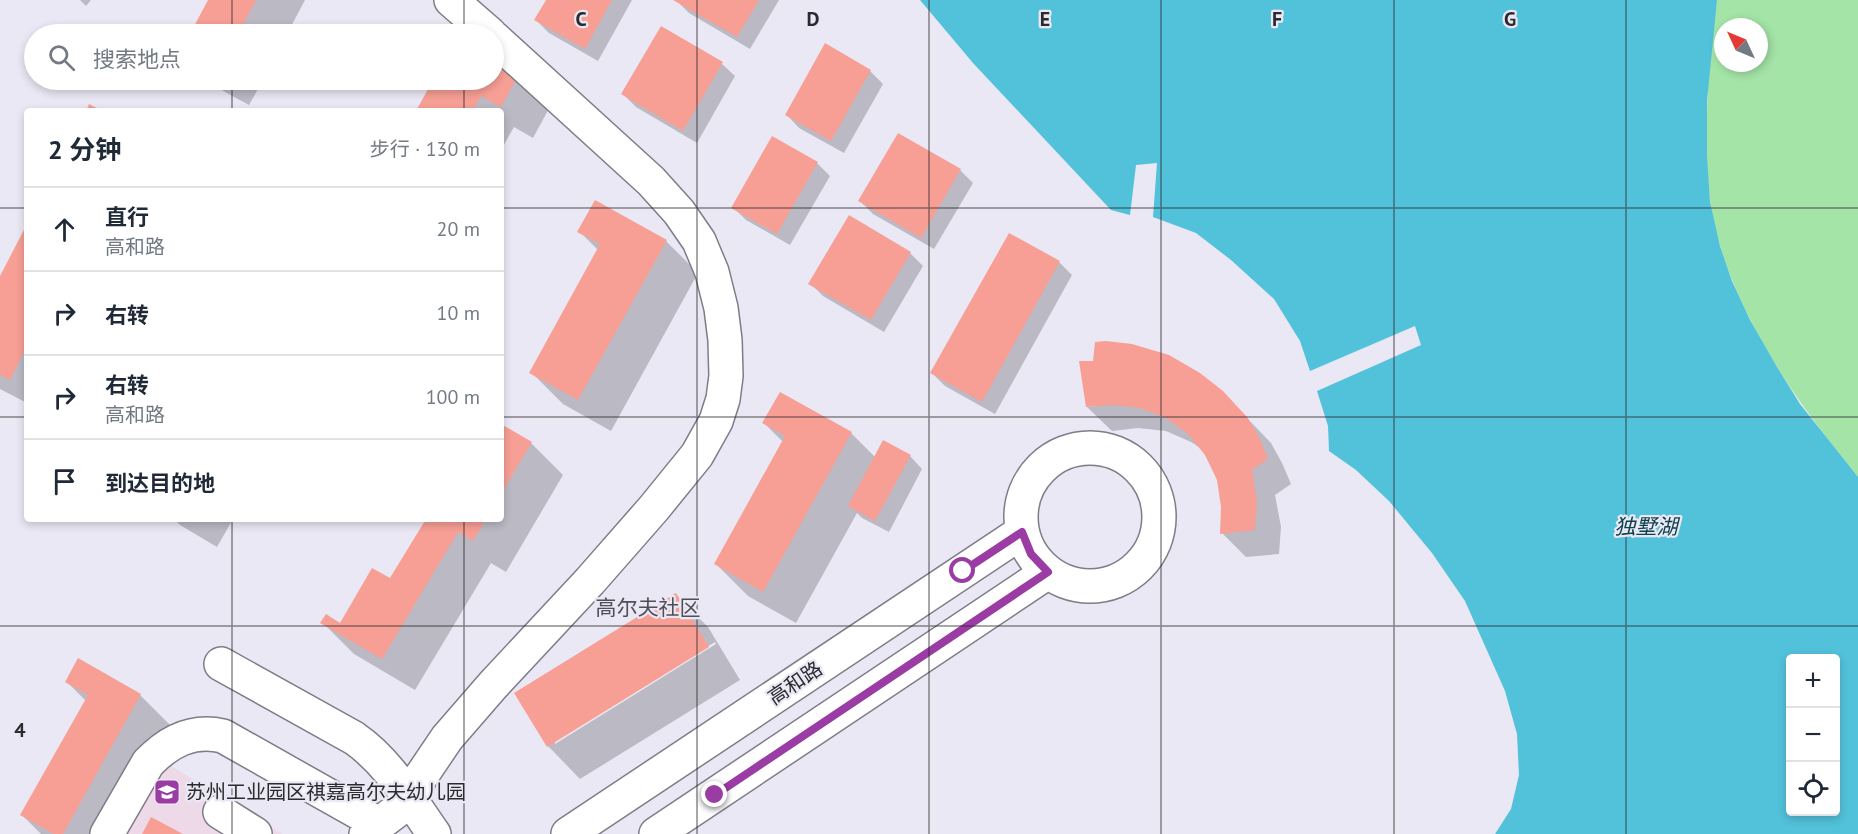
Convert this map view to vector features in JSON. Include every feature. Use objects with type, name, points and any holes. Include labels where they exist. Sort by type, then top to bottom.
[{"type":"street","points":[[451,0],[479,24]]},
{"type":"street","points":[[106,834],[148,763],[157,753],[176,741],[197,733],[224,736],[373,829],[411,801],[420,778],[447,738],[654,508],[698,455],[716,421],[723,399],[726,376],[724,329],[712,272],[699,241],[679,212],[628,158],[504,47]]},
{"type":"street","points":[[1096,448],[1120,455],[1141,470],[1155,492],[1159,516],[1155,542],[1141,564],[1121,579],[1096,586],[1071,584],[1048,572],[1031,554],[1022,532],[1022,506],[1031,482],[1048,462],[1070,451],[1096,448]]},
{"type":"street","name":"高和路","points":[[568,834],[1022,532]]},
{"type":"street","points":[[656,834],[1048,572]]},
{"type":"street","points":[[221,664],[354,738],[371,750],[434,834]]},
{"type":"street","points":[[220,812],[255,834]]},
{"type":"shaded area","name":"苏州工业园区祺嘉高尔夫幼儿园","points":[[145,750],[282,834],[96,834]]},
{"type":"green space","points":[[1717,0],[1858,0],[1858,477],[1782,375],[1750,320],[1720,246],[1714,223],[1708,179],[1708,95],[1712,28]]},
{"type":"water","name":"独墅湖","points":[[920,0],[1717,0],[1707,101],[1707,155],[1710,202],[1720,246],[1732,281],[1750,320],[1777,367],[1800,404],[1858,477],[1858,834],[1495,834],[1511,809],[1519,775],[1517,734],[1505,691],[1465,601],[1432,553],[1389,501],[1356,470],[1329,451],[1328,426],[1317,391],[1421,345],[1415,326],[1310,371],[1300,341],[1274,299],[1231,260],[1196,233],[1153,217],[1157,163],[1136,165],[1130,215],[1111,210],[973,63]]},
{"type":"building","points":[[208,0],[256,0],[243,24],[195,24]]},
{"type":"building","points":[[546,0],[612,0],[585,49],[534,20]]},
{"type":"building","points":[[673,0],[759,0],[737,37]]},
{"type":"building","points":[[661,26],[723,62],[683,131],[621,94]]},
{"type":"building","points":[[825,43],[871,70],[831,141],[785,115]]},
{"type":"building","points":[[504,61],[521,70],[501,107],[481,96],[475,108],[418,108],[428,90],[504,90]]},
{"type":"building","points":[[898,133],[961,169],[921,238],[858,201]]},
{"type":"building","points":[[772,136],[818,162],[777,234],[731,208]]},
{"type":"building","points":[[595,200],[667,240],[578,400],[529,373],[600,244],[577,232]]},
{"type":"building","points":[[849,215],[911,252],[871,320],[808,284]]},
{"type":"building","points":[[24,230],[24,352],[10,380],[0,375],[0,276]]},
{"type":"building","points":[[1009,233],[1060,261],[982,402],[930,373]]},
{"type":"building","points":[[1095,342],[1132,344],[1169,355],[1200,373],[1223,391],[1247,417],[1268,459],[1252,470],[1257,502],[1255,530],[1220,534],[1221,507],[1217,480],[1205,455],[1188,434],[1166,418],[1140,408],[1113,405],[1086,407],[1079,361],[1093,361]]},
{"type":"building","points":[[780,392],[852,432],[763,592],[714,564],[785,436],[762,423]]},
{"type":"building","points":[[504,426],[532,442],[504,489]]},
{"type":"building","points":[[883,440],[911,455],[875,521],[848,506]]},
{"type":"building","points":[[424,522],[484,522],[473,541],[458,532],[382,659],[320,623],[326,614],[340,623],[372,568],[390,578]]},
{"type":"building","points":[[676,593],[709,647],[547,747],[514,693]]},
{"type":"building","points":[[78,658],[141,694],[63,834],[54,834],[20,815],[88,695],[65,682]]},
{"type":"building","points":[[151,817],[183,834],[142,834]]},
{"type":"place","name":"苏州工业园区祺嘉高尔夫幼儿园","points":[[167,792]]},
{"type":"district","name":"高尔夫社区","points":[[648,607]]},
{"type":"route","points":[[715,795],[1048,572],[1031,554],[1022,532],[963,571]]}]
